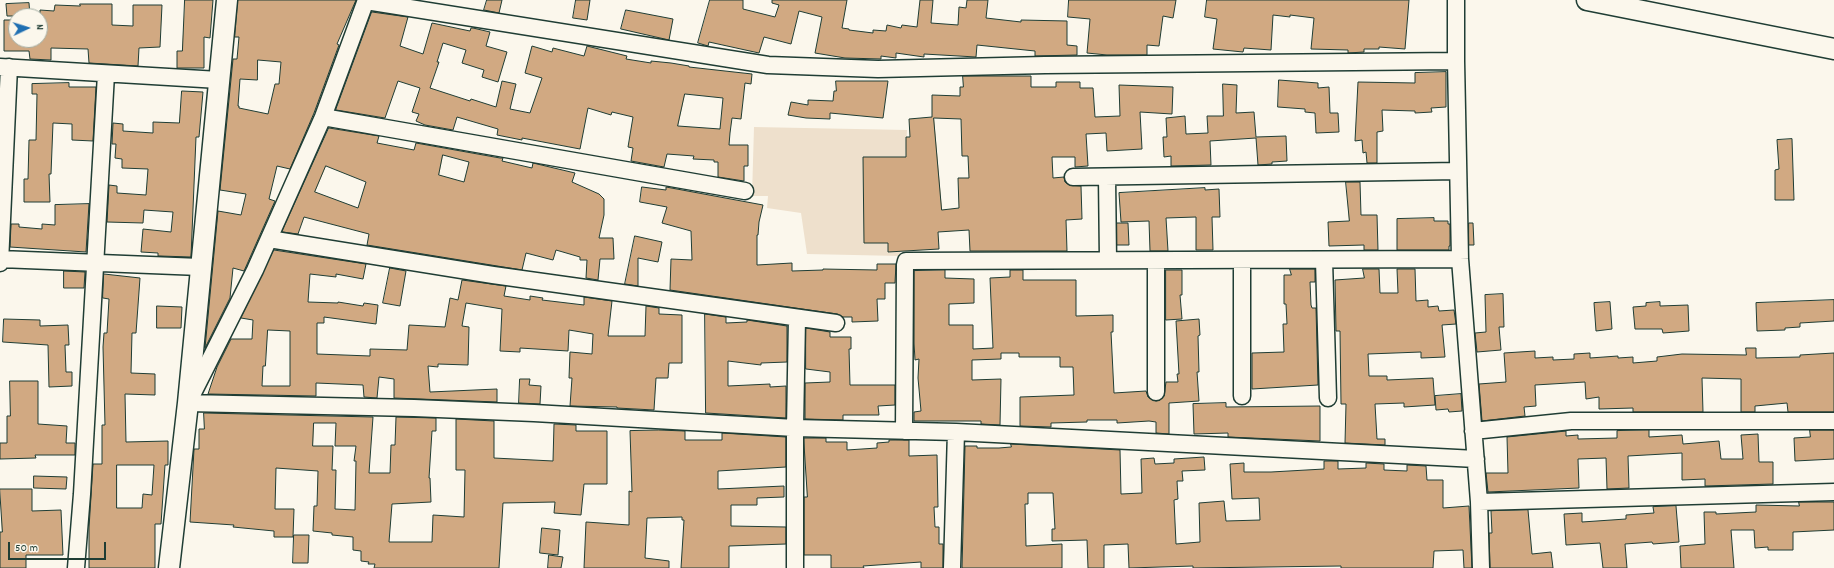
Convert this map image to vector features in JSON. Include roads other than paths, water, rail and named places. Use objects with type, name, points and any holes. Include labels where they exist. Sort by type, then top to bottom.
[{"type":"street","points":[[169,568],[188,404],[200,267],[227,0]]},
{"type":"street","points":[[1456,0],[1460,259],[1479,502],[1481,568]]},
{"type":"street","points":[[1587,0],[1834,49]]},
{"type":"street","points":[[188,404],[269,239],[323,117],[366,1],[768,65],[878,69],[1046,65],[1456,61]]},
{"type":"street","points":[[0,263],[4,67],[219,80]]},
{"type":"street","points":[[76,568],[82,494],[106,74]]},
{"type":"street","points":[[323,117],[745,192]]},
{"type":"street","points":[[1073,177],[1458,171]]},
{"type":"street","points":[[1107,177],[1108,260]]},
{"type":"street","points":[[269,239],[493,275],[836,323]]},
{"type":"street","points":[[0,259],[200,267]]},
{"type":"street","points":[[904,431],[906,261],[1460,259]]},
{"type":"street","points":[[1242,260],[1242,396]]},
{"type":"street","points":[[1324,260],[1328,398]]},
{"type":"street","points":[[1156,261],[1156,392]]},
{"type":"street","points":[[795,568],[797,318]]},
{"type":"street","points":[[188,404],[414,408],[534,413],[795,428],[956,432],[1476,459]]},
{"type":"street","points":[[1473,431],[1571,421],[1834,421]]},
{"type":"street","points":[[952,568],[956,432]]},
{"type":"street","points":[[1479,502],[1834,492]]}]
